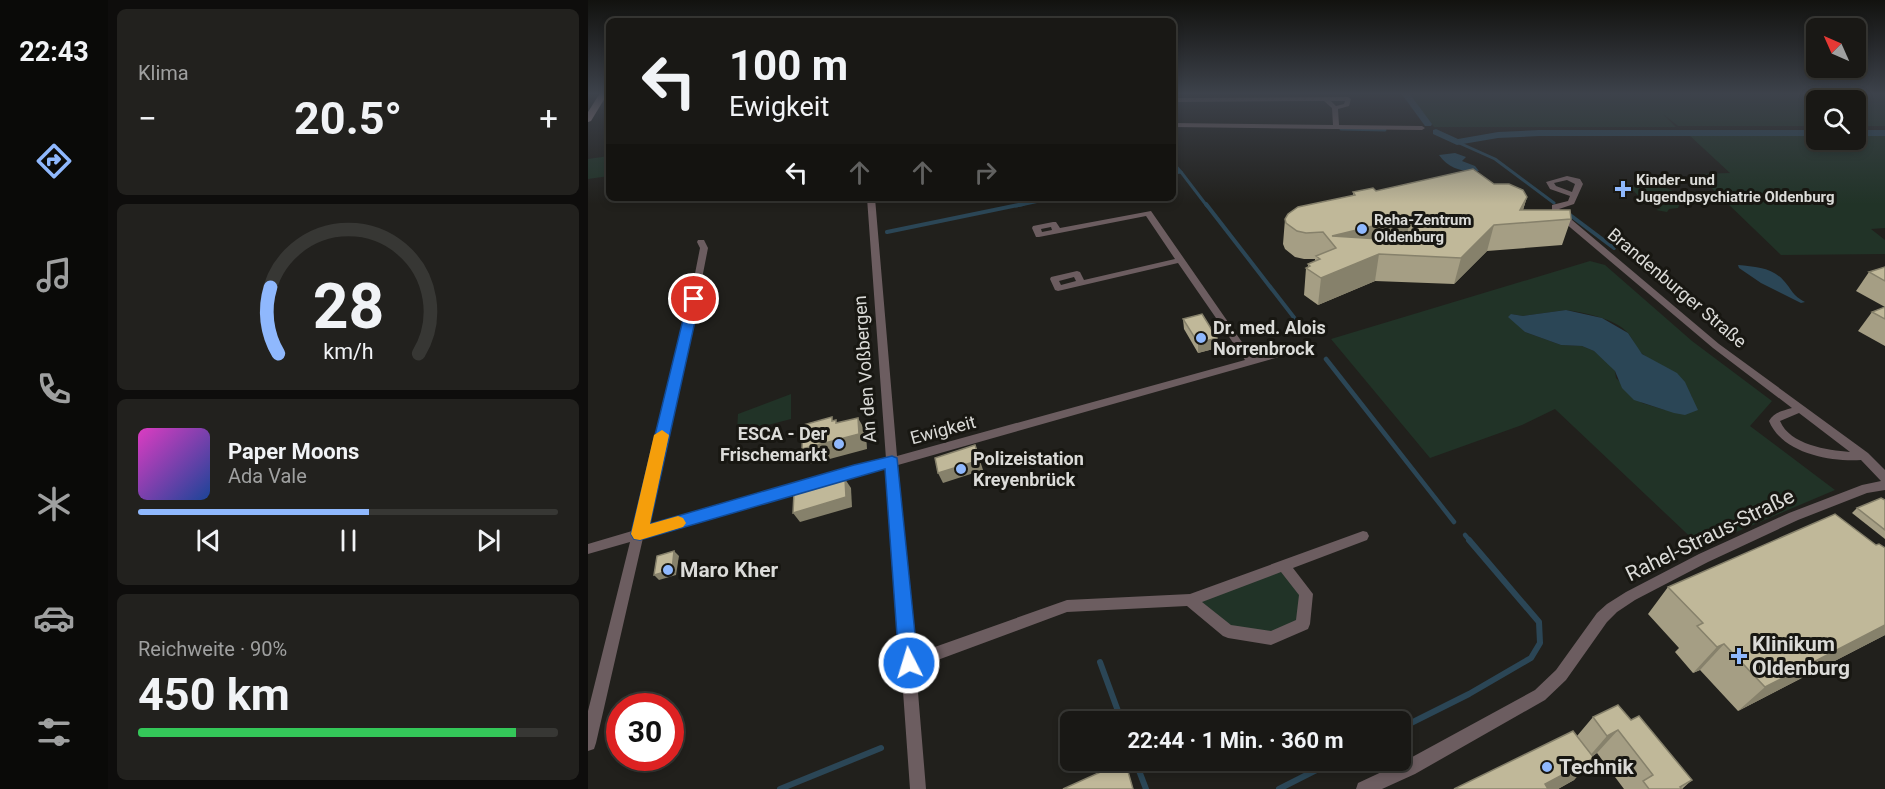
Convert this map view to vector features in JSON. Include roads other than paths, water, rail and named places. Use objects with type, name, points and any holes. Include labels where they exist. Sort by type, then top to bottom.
[{"type":"street","name":"Brandenburger Straße","points":[[1574,195],[1571,202],[1555,207],[1555,210],[1707,339],[1864,456],[1885,478]]},
{"type":"street","name":"An den Voßbergen","points":[[872,201],[918,789]]},
{"type":"street","points":[[1057,231],[1148,213],[1251,362]]},
{"type":"street","points":[[588,743],[640,534],[694,299],[704,248],[701,242]]},
{"type":"street","points":[[1081,283],[1181,260]]},
{"type":"street","name":"Ewigkeit","points":[[588,549],[854,471],[1071,414],[1308,346]]},
{"type":"street","points":[[1799,409],[1777,417],[1774,421],[1774,428],[1781,435],[1814,450],[1854,458],[1864,456]]},
{"type":"street","name":"Rahel-Straus-Straße","points":[[1364,789],[1409,768],[1540,695],[1556,681],[1611,609],[1648,585],[1813,509],[1872,485],[1885,485]]},
{"type":"street","points":[[909,663],[1067,606],[1190,600],[1363,536]]},
{"type":"street","points":[[1190,600],[1228,631],[1270,638],[1303,624],[1306,594],[1284,566]]},
{"type":"water","points":[[1455,153],[1466,157],[1462,161],[1475,166],[1479,171],[1456,169],[1447,164],[1439,155]]},
{"type":"water","points":[[1738,265],[1763,268],[1774,273],[1805,302],[1801,303],[1761,283]]},
{"type":"water","points":[[1566,310],[1602,318],[1628,333],[1642,354],[1677,373],[1685,382],[1698,410],[1685,415],[1634,400],[1622,388],[1615,371],[1594,351],[1582,346],[1561,345],[1525,332],[1508,317],[1511,314],[1523,316]]},
{"type":"waterway","points":[[1377,130],[1385,130]]},
{"type":"waterway","points":[[1436,132],[1457,142],[1498,135],[1539,133],[1806,133]]},
{"type":"waterway","points":[[1866,133],[1885,133]]},
{"type":"waterway","points":[[1457,142],[1495,159],[1554,203]]},
{"type":"waterway","points":[[1176,166],[1181,172]]},
{"type":"waterway","points":[[1176,173],[1181,172]]},
{"type":"waterway","points":[[1181,172],[1207,206]]},
{"type":"waterway","points":[[1016,206],[1039,201]]},
{"type":"waterway","points":[[887,232],[1023,204]]},
{"type":"waterway","points":[[1206,204],[1306,333]]},
{"type":"waterway","points":[[1566,212],[1614,248]]},
{"type":"waterway","points":[[1326,359],[1454,522]]},
{"type":"waterway","points":[[1465,535],[1471,542]]},
{"type":"waterway","points":[[1411,723],[1469,694],[1531,658],[1540,643],[1539,622],[1469,540]]},
{"type":"waterway","points":[[1100,662],[1118,711]]},
{"type":"waterway","points":[[780,789],[881,748]]},
{"type":"waterway","points":[[1139,771],[1146,789]]},
{"type":"waterway","points":[[1279,789],[1314,771]]},
{"type":"place","name":"Kinder- und Jugendpsychiatrie Oldenburg","points":[[1623,189]]},
{"type":"place","name":"Reha-Zentrum Oldenburg","points":[[1362,229]]},
{"type":"place","name":"Dr. med. Alois Norrenbrock","points":[[1201,338]]},
{"type":"place","name":"ESCA - Der Frischemarkt","points":[[839,444]]},
{"type":"place","name":"Polizeistation Kreyenbrück","points":[[961,469]]},
{"type":"place","name":"Maro Kher","points":[[668,570]]},
{"type":"place","name":"Klinikum Oldenburg","points":[[1739,656]]},
{"type":"place","name":"Technik","points":[[1547,767]]}]
